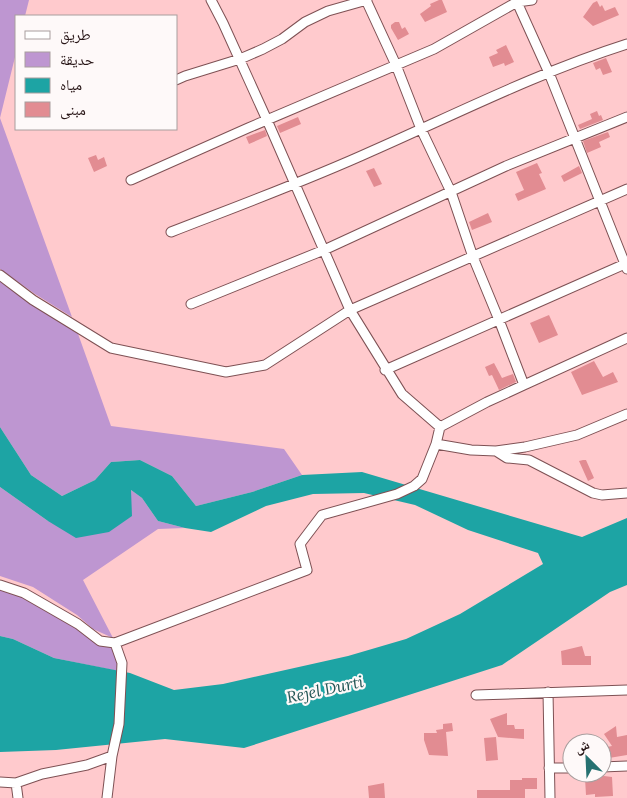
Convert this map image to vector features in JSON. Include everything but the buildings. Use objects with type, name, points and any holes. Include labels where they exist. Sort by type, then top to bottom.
[{"type":"street","points":[[211,0],[240,59],[350,310],[402,394],[440,427]]},
{"type":"street","points":[[178,79],[240,59],[282,39],[304,22],[328,10],[367,0],[396,65],[421,129],[451,192],[473,257],[524,385]]},
{"type":"street","points":[[131,180],[434,49],[516,1],[532,0]]},
{"type":"street","points":[[386,370],[626,265],[549,73],[516,1]]},
{"type":"street","points":[[171,232],[294,185],[549,73],[597,53],[627,44]]},
{"type":"street","points":[[192,304],[324,250],[451,192],[627,117]]},
{"type":"street","points":[[0,275],[33,300],[111,348],[226,372],[265,365],[350,310],[627,189]]},
{"type":"street","points":[[0,584],[24,593],[78,624],[100,641],[115,643],[308,570],[300,544],[322,515],[397,494],[414,486],[422,478],[436,444],[440,427],[487,402],[627,338]]},
{"type":"street","points":[[436,444],[471,450],[496,451],[533,446],[577,435],[627,414]]},
{"type":"street","points":[[496,451],[508,458],[529,460],[593,493],[602,495],[627,493]]},
{"type":"street","points":[[107,798],[112,756],[119,724],[122,662],[115,643]]},
{"type":"street","points":[[476,695],[627,690]]},
{"type":"street","points":[[548,692],[550,798]]},
{"type":"street","points":[[0,782],[16,783],[42,774],[87,765],[112,756]]},
{"type":"street","points":[[612,767],[627,766]]},
{"type":"street","points":[[549,768],[562,768]]},
{"type":"street","points":[[16,783],[18,798]]},
{"type":"green space","points":[[0,0],[29,0],[25,15],[15,15],[15,57],[0,118]]},
{"type":"green space","points":[[0,118],[72,317],[0,269]]},
{"type":"green space","points":[[0,281],[28,302],[77,331],[111,426],[284,449],[302,475],[252,492],[196,506],[172,476],[140,460],[111,462],[95,480],[62,496],[31,475],[0,427]]},
{"type":"green space","points":[[0,487],[48,521],[131,490],[142,498],[158,521],[185,528],[158,529],[83,580],[113,638],[93,629],[77,615],[33,587],[0,576]]},
{"type":"green space","points":[[0,588],[23,596],[76,626],[97,644],[112,646],[120,663],[118,671],[54,658],[13,639],[0,636]]},
{"type":"water","name":"Rejel Durti","points":[[0,427],[31,475],[62,496],[95,480],[111,462],[140,460],[172,476],[196,506],[252,492],[302,475],[362,472],[582,537],[627,518],[627,585],[610,592],[502,665],[244,748],[165,739],[56,750],[0,752],[0,636],[13,639],[54,658],[130,673],[174,690],[223,684],[348,656],[406,639],[460,614],[543,564],[538,553],[468,530],[415,505],[364,493],[313,494],[266,506],[211,532],[158,521],[142,498],[131,490],[132,516],[109,532],[76,538],[0,487]]}]
